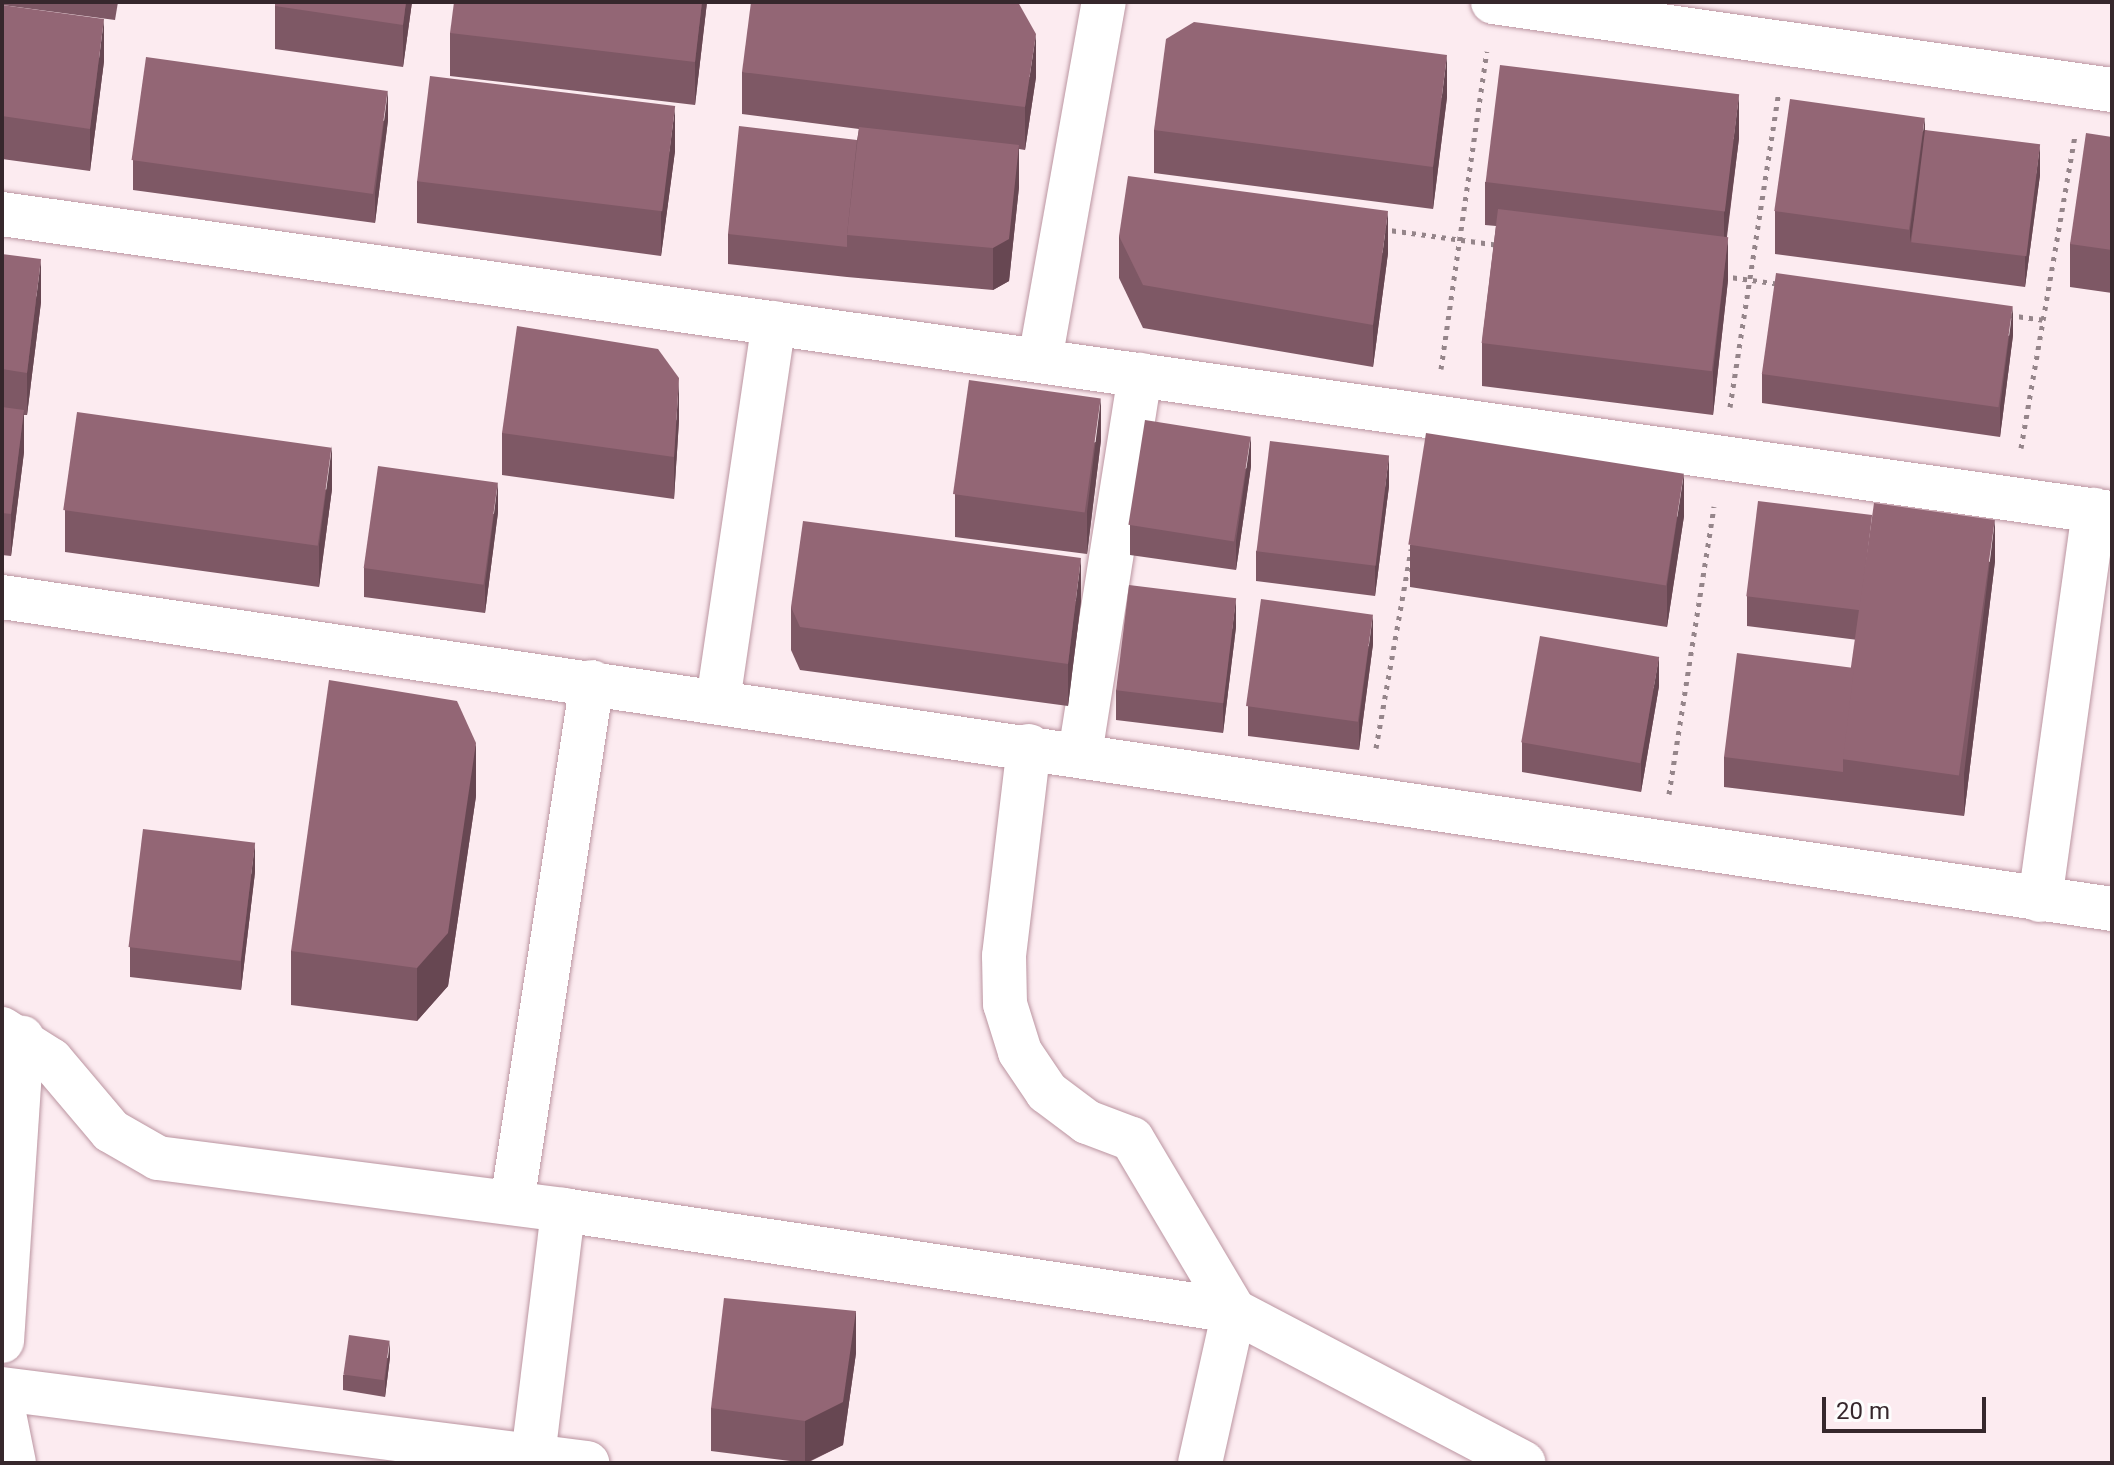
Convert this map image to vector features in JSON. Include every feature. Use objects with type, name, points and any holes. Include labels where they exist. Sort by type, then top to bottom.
[{"type":"street","points":[[1040,360],[1104,2]]},
{"type":"street","points":[[1493,2],[2097,88]]},
{"type":"street","points":[[2,214],[2103,512],[2040,900]]},
{"type":"street","points":[[718,701],[774,323]]},
{"type":"street","points":[[1080,754],[1140,375]]},
{"type":"street","points":[[2,597],[1029,746],[2112,909]]},
{"type":"street","points":[[512,1203],[592,682]]},
{"type":"street","points":[[1029,746],[1004,956],[1005,1004],[1020,1052],[1047,1092],[1077,1115],[1132,1139],[1234,1311],[1200,1463]]},
{"type":"street","points":[[12,1033],[51,1060],[111,1131],[158,1158],[563,1210],[1234,1311],[1523,1463]]},
{"type":"street","points":[[2,1341],[12,1033]]},
{"type":"street","points":[[533,1456],[563,1210]]},
{"type":"street","points":[[2,1389],[587,1463]]},
{"type":"street","points":[[2,1404],[14,1463]]},
{"type":"path","points":[[2013,499],[2043,320],[2097,88]]},
{"type":"path","points":[[1366,227],[1505,246]]},
{"type":"path","points":[[1719,275],[1796,286]]},
{"type":"path","points":[[1997,313],[2043,320]]},
{"type":"building","points":[[275,2],[406,2],[403,25],[275,6]]},
{"type":"building","points":[[454,2],[702,2],[695,62],[450,33]]},
{"type":"building","points":[[751,2],[1018,2],[1036,34],[1025,107],[742,72]]},
{"type":"building","points":[[2,5],[104,19],[90,129],[2,116]]},
{"type":"building","points":[[1194,22],[1447,55],[1433,167],[1154,130],[1166,39]]},
{"type":"building","points":[[146,57],[388,91],[373,194],[132,160]]},
{"type":"building","points":[[1500,65],[1739,94],[1725,211],[1486,182]]},
{"type":"building","points":[[430,76],[675,106],[662,211],[417,181]]},
{"type":"building","points":[[1790,99],[1925,118],[1909,230],[1774,211]]},
{"type":"building","points":[[739,126],[857,140],[847,247],[728,234]]},
{"type":"building","points":[[859,127],[1019,145],[1009,239],[993,248],[847,235]]},
{"type":"building","points":[[1925,130],[2040,144],[2026,256],[1911,242]]},
{"type":"building","points":[[2086,133],[2112,137],[2112,250],[2070,244]]},
{"type":"building","points":[[1128,176],[1388,211],[1373,325],[1143,285],[1119,236]]},
{"type":"building","points":[[1498,209],[1728,237],[1712,371],[1482,343]]},
{"type":"building","points":[[2,254],[41,259],[27,373],[2,369]]},
{"type":"building","points":[[1776,273],[2013,306],[1998,407],[1762,374]]},
{"type":"building","points":[[517,326],[658,349],[679,378],[674,457],[502,433]]},
{"type":"building","points":[[969,380],[1101,399],[1085,512],[953,494]]},
{"type":"building","points":[[2,407],[24,410],[11,514],[2,513]]},
{"type":"building","points":[[77,412],[331,448],[318,546],[63,510]]},
{"type":"building","points":[[1145,420],[1251,437],[1234,541],[1128,525]]},
{"type":"building","points":[[1426,433],[1684,474],[1666,585],[1408,545]]},
{"type":"building","points":[[1270,441],[1389,456],[1376,566],[1256,551]]},
{"type":"building","points":[[378,466],[498,483],[483,585],[364,568]]},
{"type":"building","points":[[1758,501],[1872,515],[1860,610],[1746,596]]},
{"type":"building","points":[[1874,503],[1995,520],[1959,775],[1838,758]]},
{"type":"building","points":[[803,521],[1081,558],[1068,664],[800,627],[791,607]]},
{"type":"building","points":[[1129,585],[1236,598],[1223,703],[1116,690]]},
{"type":"building","points":[[1261,599],[1373,615],[1358,722],[1246,706]]},
{"type":"building","points":[[1540,636],[1659,657],[1640,763],[1521,742]]},
{"type":"building","points":[[1737,653],[1854,668],[1843,772],[1724,757]]},
{"type":"building","points":[[329,680],[457,701],[476,743],[448,933],[417,968],[291,951]]},
{"type":"building","points":[[143,829],[255,843],[241,961],[128,947]]},
{"type":"building","points":[[724,1298],[856,1311],[843,1402],[805,1421],[711,1408]]},
{"type":"building","points":[[349,1335],[390,1341],[384,1380],[343,1375]]}]
